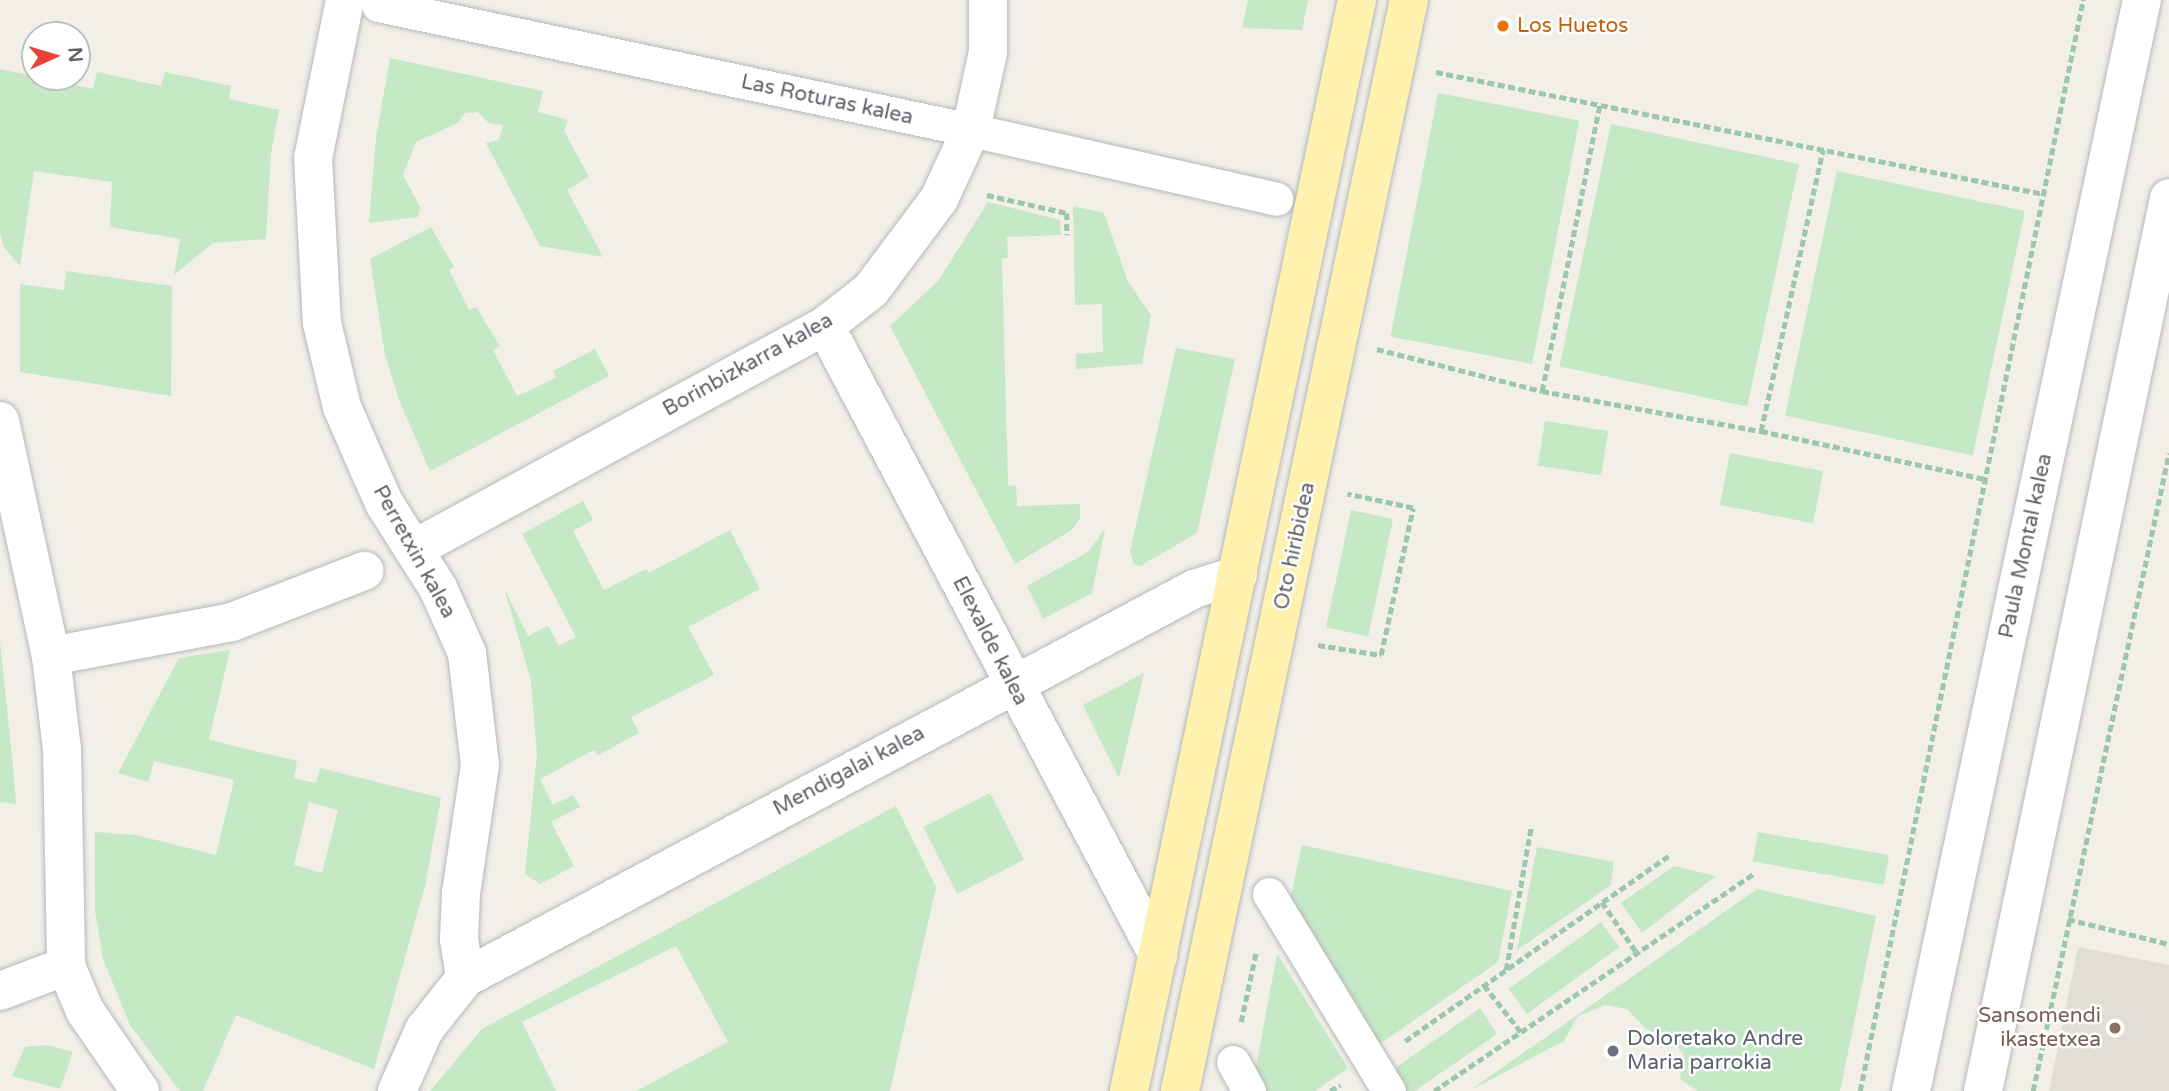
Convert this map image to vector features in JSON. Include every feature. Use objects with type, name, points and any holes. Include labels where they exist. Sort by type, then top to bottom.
[{"type":"main road","points":[[1129,1091],[1357,0]]},
{"type":"main road","name":"Oto hiribidea","points":[[1180,1091],[1409,0]]},
{"type":"street","name":"Borinbizkarra kalea","points":[[414,550],[825,326],[871,290],[918,232],[971,130],[988,52],[988,0]]},
{"type":"street","name":"Paula Montal kalea","points":[[1911,1091],[2142,0]]},
{"type":"street","name":"Las Roturas kalea","points":[[361,3],[971,130],[1276,199]]},
{"type":"street","name":"Perretxin kalea","points":[[361,3],[313,158],[322,323],[342,407],[384,503],[439,588],[467,653],[476,707],[480,765],[459,939],[465,978]]},
{"type":"street","points":[[1983,1091],[2169,198]]},
{"type":"street","name":"Elexalde kalea","points":[[825,326],[1158,955]]},
{"type":"street","points":[[0,421],[51,656],[62,749],[66,966],[85,1011],[141,1091]]},
{"type":"street","points":[[51,656],[232,622],[364,571]]},
{"type":"street","name":"Mendigalai kalea","points":[[465,978],[1194,589],[1238,575]]},
{"type":"street","points":[[1269,894],[1380,1077]]},
{"type":"street","points":[[0,991],[66,966]]},
{"type":"street","points":[[397,1091],[424,1030],[465,978]]},
{"type":"street","points":[[1233,1062],[1249,1091]]},
{"type":"path","points":[[1860,1091],[2083,0]]},
{"type":"path","points":[[1433,72],[2043,194]]},
{"type":"path","points":[[1542,391],[1600,104]]},
{"type":"path","points":[[1762,431],[1823,150]]},
{"type":"path","points":[[985,195],[1067,213],[1068,235]]},
{"type":"path","points":[[1376,348],[1542,391],[1762,431],[1984,479]]},
{"type":"path","points":[[2033,1091],[2169,453]]},
{"type":"path","points":[[1314,644],[1381,655],[1413,508],[1346,494]]},
{"type":"path","points":[[1506,970],[1531,827]]},
{"type":"path","points":[[1330,1091],[1380,1077],[1485,985],[1668,856]]},
{"type":"path","points":[[1434,1091],[1753,874]]},
{"type":"path","points":[[1602,902],[1637,953]]},
{"type":"path","points":[[1485,985],[1521,1032]]},
{"type":"shaded area","name":"Sansomendi ikastetxea","points":[[2078,947],[2169,965],[2169,1091],[2049,1091]]},
{"type":"green space","points":[[1248,0],[1308,0],[1302,30],[1242,28]]},
{"type":"green space","points":[[390,58],[543,91],[538,112],[568,120],[564,131],[589,177],[567,190],[603,257],[540,246],[486,143],[499,140],[503,125],[489,123],[478,112],[465,113],[458,123],[416,142],[403,175],[420,207],[418,217],[369,223],[376,138]]},
{"type":"green space","points":[[0,69],[21,74],[21,91],[91,91],[97,72],[161,86],[165,72],[231,86],[229,99],[279,110],[271,153],[266,239],[213,243],[174,275],[180,239],[110,227],[112,182],[34,171],[20,266],[4,247],[0,233]]},
{"type":"green space","points":[[1438,93],[1579,120],[1532,364],[1391,336]]},
{"type":"green space","points":[[1611,124],[1799,164],[1747,406],[1559,367]]},
{"type":"green space","points":[[1837,171],[2025,211],[1973,455],[1785,416]]},
{"type":"green space","points":[[988,202],[1060,220],[1061,235],[1007,237],[1008,258],[1002,258],[1008,485],[1016,486],[1017,506],[1080,504],[1080,518],[1072,530],[1015,564],[890,326],[938,281]]},
{"type":"green space","points":[[1073,206],[1104,213],[1128,282],[1151,315],[1142,364],[1076,369],[1076,354],[1103,352],[1102,304],[1075,305]]},
{"type":"green space","points":[[431,227],[454,267],[449,270],[469,310],[476,307],[500,346],[493,350],[517,396],[556,378],[553,371],[595,349],[609,376],[430,471],[399,400],[385,355],[370,259]]},
{"type":"green space","points":[[66,271],[172,286],[171,396],[20,372],[20,284],[64,290]]},
{"type":"green space","points":[[1176,348],[1235,359],[1197,533],[1140,566],[1134,564],[1130,552]]},
{"type":"green space","points":[[1545,421],[1608,431],[1601,475],[1538,465]]},
{"type":"green space","points":[[1730,453],[1823,471],[1813,523],[1720,505]]},
{"type":"green space","points":[[583,501],[593,520],[573,531],[604,590],[646,569],[649,573],[730,530],[760,589],[688,627],[714,675],[631,717],[639,733],[598,755],[594,750],[540,779],[553,805],[573,795],[580,807],[551,822],[574,866],[540,884],[525,874],[537,755],[531,681],[504,588],[528,636],[548,626],[559,646],[576,637],[522,534]]},
{"type":"green space","points":[[1351,510],[1393,519],[1368,636],[1326,627]]},
{"type":"green space","points":[[1105,529],[1092,593],[1043,619],[1027,586],[1088,552]]},
{"type":"green space","points":[[0,641],[13,767],[16,804],[0,802]]},
{"type":"green space","points":[[230,650],[209,740],[297,761],[294,778],[316,783],[320,768],[441,798],[425,886],[374,1069],[236,1015],[203,1091],[180,1091],[130,1025],[103,959],[95,911],[95,832],[136,835],[216,855],[234,780],[154,761],[148,782],[118,773],[179,658]],"holes":[[[309,802],[338,810],[322,873],[294,865]]]},
{"type":"green space","points":[[1144,673],[1119,778],[1083,705]]},
{"type":"green space","points":[[990,793],[1024,860],[957,894],[923,827]]},
{"type":"green space","points":[[896,806],[936,887],[890,1091],[636,1091],[728,1042],[676,946],[522,1022],[556,1091],[430,1091],[482,1029]]},
{"type":"green space","points":[[1758,832],[1889,855],[1884,885],[1753,862]]},
{"type":"green space","points":[[1302,845],[1512,891],[1498,962],[1377,1046],[1289,905]]},
{"type":"green space","points":[[1537,847],[1614,862],[1611,885],[1517,950]]},
{"type":"green space","points":[[1674,866],[1716,876],[1642,933],[1621,903]]},
{"type":"green space","points":[[1757,889],[1876,916],[1840,1091],[1698,1091],[1680,1079],[1684,1056],[1672,1038],[1647,1030],[1627,1009],[1605,1005],[1578,1016],[1564,1041],[1469,1091]]},
{"type":"green space","points":[[1601,922],[1619,947],[1527,1014],[1509,989]]},
{"type":"green space","points":[[1277,954],[1348,1068],[1315,1091],[1262,1091],[1254,1078]]},
{"type":"green space","points":[[1480,1008],[1497,1034],[1415,1091],[1405,1091],[1391,1071]]},
{"type":"green space","points":[[46,1045],[73,1052],[60,1089],[12,1076],[25,1047]]},
{"type":"place","name":"Los Huetos","points":[[1503,26]]},
{"type":"place","name":"Sansomendi ikastetxea","points":[[2115,1028]]},
{"type":"place","name":"Doloretako Andre Maria parrokia","points":[[1613,1051]]}]
